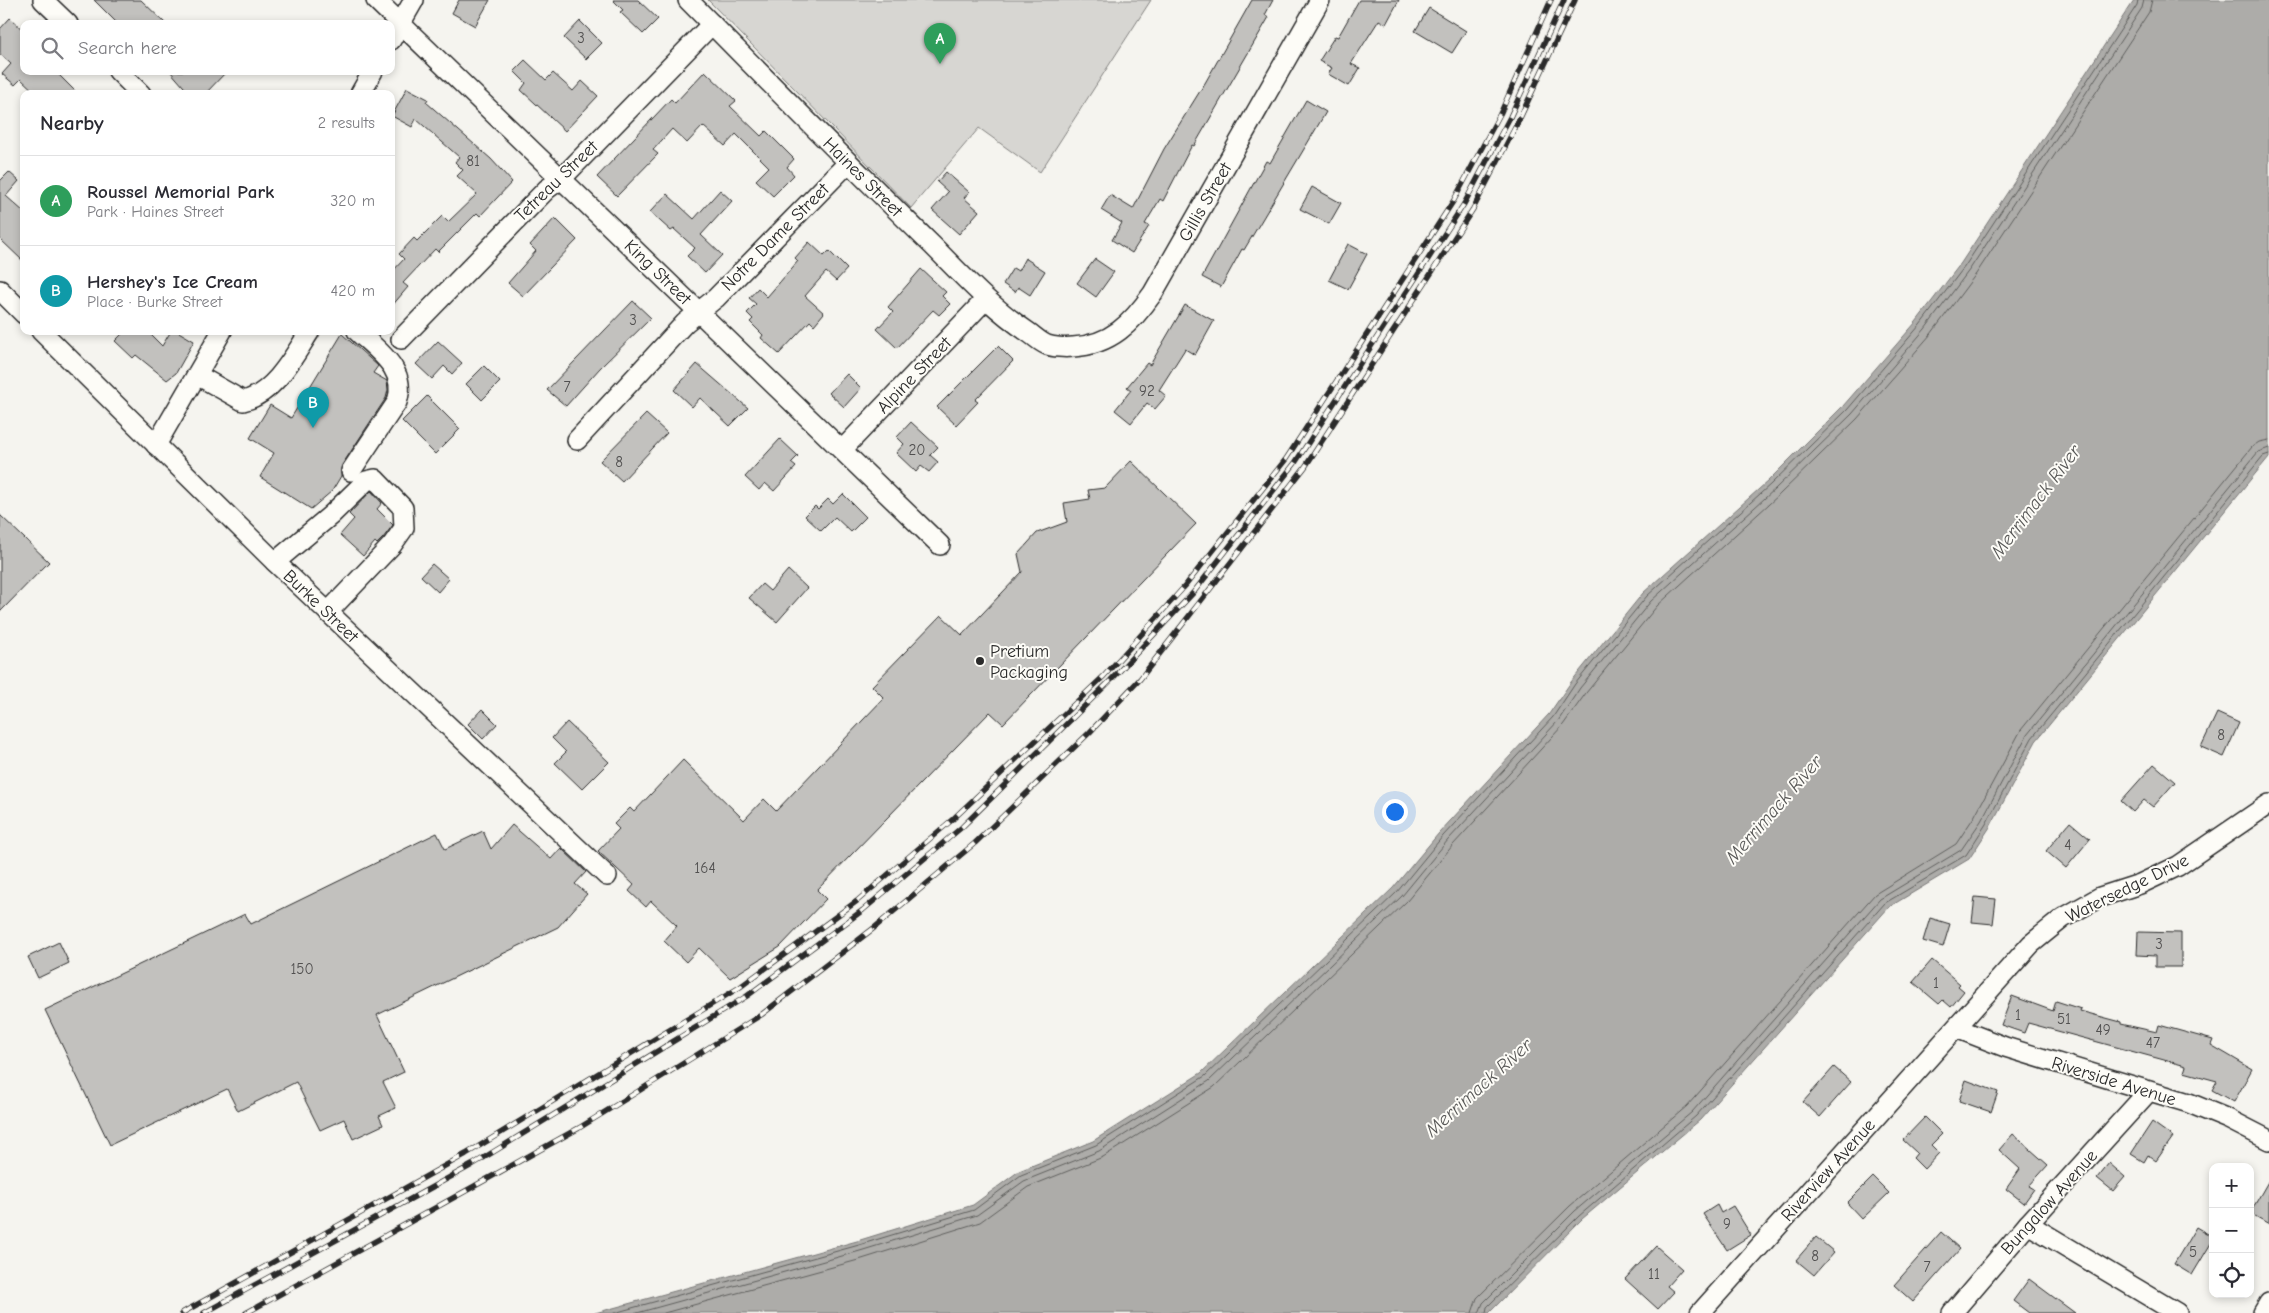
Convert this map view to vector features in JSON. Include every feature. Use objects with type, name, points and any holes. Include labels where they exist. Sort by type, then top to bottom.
[{"type":"street","points":[[43,0],[64,20]]},
{"type":"street","name":"King Street","points":[[376,0],[388,20]]},
{"type":"street","points":[[396,32],[414,0]]},
{"type":"street","name":"Haines Street","points":[[688,0],[848,163],[986,299],[1018,326],[1047,345]]},
{"type":"street","name":"Gillis Street","points":[[1047,345],[1089,346],[1110,338],[1127,326],[1141,311],[1154,293],[1320,0]]},
{"type":"street","name":"Tetreau Street","points":[[401,339],[546,189],[561,179],[712,24]]},
{"type":"street","name":"King Street","points":[[396,32],[561,179],[940,545]]},
{"type":"street","points":[[122,75],[137,90]]},
{"type":"street","points":[[362,90],[371,75]]},
{"type":"street","name":"Notre Dame Street","points":[[577,440],[685,323],[716,298],[848,163]]},
{"type":"street","points":[[0,290],[20,310]]},
{"type":"street","name":"Alpine Street","points":[[842,450],[986,299]]},
{"type":"street","name":"Burke Street","points":[[45,335],[275,562],[607,876]]},
{"type":"street","points":[[156,444],[220,335]]},
{"type":"street","points":[[197,375],[243,401],[251,399],[277,377],[307,335]]},
{"type":"street","points":[[351,471],[397,402],[400,392],[400,381],[393,367],[361,335]]},
{"type":"street","points":[[275,562],[331,515],[366,481],[375,479],[403,508],[404,528],[387,551],[328,612]]},
{"type":"street","name":"Watersedge Drive","points":[[1956,1028],[2031,944],[2063,918],[2100,897],[2140,884],[2178,866],[2269,804]]},
{"type":"street","name":"Riverside Avenue","points":[[1956,1028],[2005,1047],[2189,1103],[2269,1140]]},
{"type":"street","name":"Riverview Avenue","points":[[1700,1313],[1956,1028]]},
{"type":"street","name":"Bungalow Avenue","points":[[1952,1313],[2028,1224],[2148,1092]]},
{"type":"street","points":[[2028,1224],[2177,1313]]},
{"type":"street","points":[[2263,1313],[2269,1304]]},
{"type":"shaded area","points":[[708,0],[1151,0],[1040,172],[979,128],[911,208]]},
{"type":"water","name":"Merrimack River","points":[[2134,0],[2269,0],[2269,457],[2036,741],[1990,827],[1969,859],[1889,907],[1700,1120],[1582,1219],[1489,1313],[595,1313],[857,1241],[973,1205],[1019,1171],[1093,1141],[1201,1073],[1393,888],[1439,833],[1549,714],[1571,682],[1643,593],[1768,481],[1843,406],[1916,322],[1961,263]]},
{"type":"building","points":[[94,0],[141,0],[162,20],[114,20]]},
{"type":"building","points":[[459,0],[490,0],[475,26],[452,13]]},
{"type":"building","points":[[613,0],[638,0],[658,19],[643,34],[620,12],[623,10]]},
{"type":"building","points":[[1252,0],[1273,0],[1265,15],[1269,17],[1194,146],[1192,145],[1163,201],[1160,199],[1145,224],[1149,226],[1132,253],[1112,240],[1122,223],[1101,210],[1110,195],[1133,209],[1164,149],[1205,83]]},
{"type":"building","points":[[1359,0],[1399,0],[1386,24],[1379,20],[1351,64],[1360,68],[1349,86],[1328,74],[1332,68],[1319,61],[1335,36],[1338,37]]},
{"type":"building","points":[[1429,8],[1466,31],[1452,53],[1415,31]]},
{"type":"building","points":[[10,18],[20,27],[20,75],[59,75],[74,90],[33,90],[21,79],[15,85],[2,74],[11,64],[0,54],[0,29]]},
{"type":"building","points":[[580,21],[602,43],[586,59],[564,38]]},
{"type":"building","points":[[525,60],[546,80],[553,73],[573,91],[582,81],[598,96],[565,131],[521,90],[526,83],[514,71]]},
{"type":"building","points":[[705,71],[736,101],[730,106],[761,136],[766,131],[794,159],[787,167],[794,175],[773,196],[756,180],[769,167],[736,134],[725,146],[703,126],[687,143],[672,129],[653,150],[658,154],[617,196],[597,177],[671,99],[675,103]]},
{"type":"building","points":[[173,75],[223,75],[209,90],[187,90]]},
{"type":"building","points":[[407,88],[428,99],[426,102],[491,159],[512,182],[480,216],[477,213],[438,252],[435,249],[403,283],[408,287],[395,302],[395,269],[404,259],[399,254],[414,238],[417,241],[442,216],[448,222],[477,194],[457,176],[463,170],[455,162],[459,157],[416,119],[412,127],[395,118],[395,110]]},
{"type":"building","points":[[1306,100],[1326,112],[1244,250],[1242,249],[1221,287],[1202,277],[1266,161],[1270,163]]},
{"type":"building","points":[[9,172],[19,181],[6,196],[20,208],[20,258],[0,239],[0,181]]},
{"type":"building","points":[[946,172],[969,192],[964,198],[979,211],[959,234],[932,210],[948,192],[937,182]]},
{"type":"building","points":[[1312,187],[1341,203],[1329,224],[1300,209]]},
{"type":"building","points":[[720,190],[732,201],[701,235],[722,255],[705,273],[687,256],[695,248],[674,229],[671,231],[650,212],[667,194],[694,219]]},
{"type":"building","points":[[555,218],[577,240],[523,296],[508,283],[536,251],[530,245]]},
{"type":"building","points":[[809,242],[824,256],[829,251],[847,269],[836,281],[826,272],[805,296],[824,313],[814,325],[810,321],[779,354],[761,338],[763,335],[750,322],[753,319],[747,313],[756,304],[749,298],[758,288],[767,297],[798,261],[795,258]]},
{"type":"building","points":[[1348,244],[1367,254],[1348,289],[1329,280]]},
{"type":"building","points":[[1025,258],[1045,271],[1030,295],[1018,287],[1015,292],[1003,284],[1013,268],[1018,271]]},
{"type":"building","points":[[1095,259],[1114,272],[1096,297],[1077,283]]},
{"type":"building","points":[[921,269],[946,292],[942,296],[950,304],[939,315],[933,310],[897,348],[877,329],[893,312],[888,307]]},
{"type":"building","points":[[633,301],[651,318],[600,368],[566,406],[547,390]]},
{"type":"building","points":[[1185,305],[1214,321],[1195,355],[1185,349],[1159,390],[1166,396],[1155,409],[1147,403],[1131,423],[1115,410],[1131,390],[1127,387],[1147,363],[1150,365]]},
{"type":"building","points":[[121,335],[151,335],[162,346],[169,335],[184,335],[194,341],[176,373],[167,380],[136,355],[133,358],[115,341]]},
{"type":"building","points":[[341,335],[378,366],[373,373],[387,381],[388,390],[386,398],[342,465],[341,476],[332,491],[311,509],[260,477],[274,453],[250,438],[270,405],[291,418]]},
{"type":"building","points":[[438,341],[462,363],[452,374],[444,366],[432,379],[416,364]]},
{"type":"building","points":[[998,346],[1013,361],[975,400],[978,402],[956,425],[937,407]]},
{"type":"building","points":[[697,364],[748,408],[730,426],[700,398],[692,407],[674,390]]},
{"type":"building","points":[[484,366],[500,382],[482,400],[466,384]]},
{"type":"building","points":[[847,374],[861,388],[844,407],[829,393]]},
{"type":"building","points":[[427,396],[460,429],[435,454],[402,421]]},
{"type":"building","points":[[646,414],[667,433],[622,481],[600,461]]},
{"type":"building","points":[[911,422],[938,447],[930,455],[938,462],[929,472],[921,466],[916,472],[896,453],[904,444],[897,437]]},
{"type":"building","points":[[780,439],[798,456],[791,463],[796,467],[774,491],[765,483],[759,490],[745,477]]},
{"type":"building","name":"Pretium Packaging","points":[[1131,461],[1196,524],[1003,724],[990,712],[817,890],[826,899],[780,947],[730,978],[699,948],[686,962],[664,941],[677,926],[651,901],[646,907],[629,891],[634,885],[598,851],[619,829],[614,824],[630,808],[634,812],[683,760],[744,820],[764,799],[776,811],[884,698],[872,686],[941,615],[962,635],[1022,572],[1018,554],[1037,533],[1067,522],[1064,503],[1090,499],[1088,490],[1105,488]]},
{"type":"building","points":[[371,491],[382,503],[377,509],[393,525],[383,538],[377,544],[375,542],[363,556],[340,535],[354,519],[349,514]]},
{"type":"building","points":[[843,494],[866,517],[851,532],[835,517],[821,531],[805,516],[815,506],[818,509],[828,499],[833,504]]},
{"type":"building","points":[[0,515],[49,562],[0,612]]},
{"type":"building","points":[[432,564],[449,579],[438,592],[421,576]]},
{"type":"building","points":[[788,570],[807,588],[777,622],[749,598],[762,584],[770,591]]},
{"type":"building","points":[[482,709],[497,724],[483,739],[468,724]]},
{"type":"building","points":[[2217,713],[2239,723],[2224,757],[2201,747]]},
{"type":"building","points":[[567,722],[609,762],[582,789],[555,763],[566,752],[552,738]]},
{"type":"building","points":[[2154,764],[2175,782],[2153,807],[2144,800],[2133,812],[2121,801]]},
{"type":"building","points":[[2070,822],[2090,839],[2066,868],[2046,851]]},
{"type":"building","points":[[512,825],[551,859],[561,848],[586,872],[575,884],[587,894],[558,927],[377,1015],[404,1072],[383,1082],[396,1108],[379,1116],[383,1125],[353,1139],[344,1119],[320,1130],[296,1082],[238,1111],[227,1089],[110,1145],[45,1010],[245,914],[251,924],[437,833],[445,849],[483,831],[491,849]]},
{"type":"building","points":[[1975,897],[1996,899],[1993,924],[1972,922]]},
{"type":"building","points":[[1930,918],[1950,924],[1943,947],[1923,941]]},
{"type":"building","points":[[2138,932],[2181,933],[2181,967],[2155,967],[2155,956],[2137,955]]},
{"type":"building","points":[[59,942],[69,963],[38,978],[28,957]]},
{"type":"building","points":[[1932,960],[1960,984],[1958,986],[1964,991],[1951,1007],[1943,1000],[1939,1004],[1913,982]]},
{"type":"building","points":[[2012,996],[2053,1011],[2056,1001],[2081,1009],[2080,1011],[2121,1022],[2121,1024],[2157,1032],[2159,1025],[2213,1040],[2211,1045],[2252,1069],[2234,1102],[2212,1090],[2217,1081],[2184,1072],[2186,1066],[2028,1023],[2024,1033],[2001,1025]]},
{"type":"building","points":[[1834,1067],[1851,1082],[1820,1117],[1803,1102]]},
{"type":"building","points":[[1966,1080],[1998,1092],[1991,1112],[1959,1101]]},
{"type":"building","points":[[1925,1117],[1942,1134],[1931,1145],[1939,1153],[1924,1169],[1913,1158],[1917,1153],[1903,1140]]},
{"type":"building","points":[[2152,1122],[2173,1137],[2156,1161],[2148,1155],[2144,1162],[2131,1154]]},
{"type":"building","points":[[2013,1134],[2048,1165],[2029,1186],[2034,1189],[2024,1203],[2006,1189],[2020,1169],[1999,1150]]},
{"type":"building","points":[[2109,1163],[2125,1177],[2113,1191],[2097,1178]]},
{"type":"building","points":[[1873,1177],[1889,1193],[1862,1219],[1847,1203]]},
{"type":"building","points":[[2269,1180],[2269,1224],[2254,1215],[2254,1206]]},
{"type":"building","points":[[1717,1205],[1721,1213],[1733,1206],[1751,1235],[1727,1250],[1703,1214]]},
{"type":"building","points":[[2196,1227],[2209,1235],[2209,1247],[2192,1275],[2174,1264]]},
{"type":"building","points":[[1941,1232],[1960,1249],[1913,1302],[1894,1285]]},
{"type":"building","points":[[1816,1237],[1834,1252],[1814,1275],[1796,1260]]},
{"type":"building","points":[[1656,1246],[1682,1269],[1667,1286],[1674,1292],[1658,1309],[1625,1279]]},
{"type":"building","points":[[2029,1279],[2075,1313],[2029,1313],[2013,1301]]},
{"type":"railway","points":[[182,1313],[466,1154],[740,987],[857,901],[953,819],[1104,676],[1185,586],[1286,459],[1454,200],[1501,112],[1551,0]]},
{"type":"railway","points":[[204,1313],[472,1165],[747,996],[863,910],[962,827],[1111,680],[1193,593],[1295,463],[1464,204],[1510,117],[1564,0]]},
{"type":"railway","points":[[246,1313],[579,1128],[761,1015],[874,928],[975,843],[1090,732],[1140,679],[1305,467],[1473,209],[1519,120],[1575,0]]},
{"type":"place","name":"Roussel Memorial Park","points":[[940,64]]},
{"type":"place","name":"Hershey's Ice Cream","points":[[313,428]]},
{"type":"place","name":"Pretium Packaging","points":[[980,661]]}]
